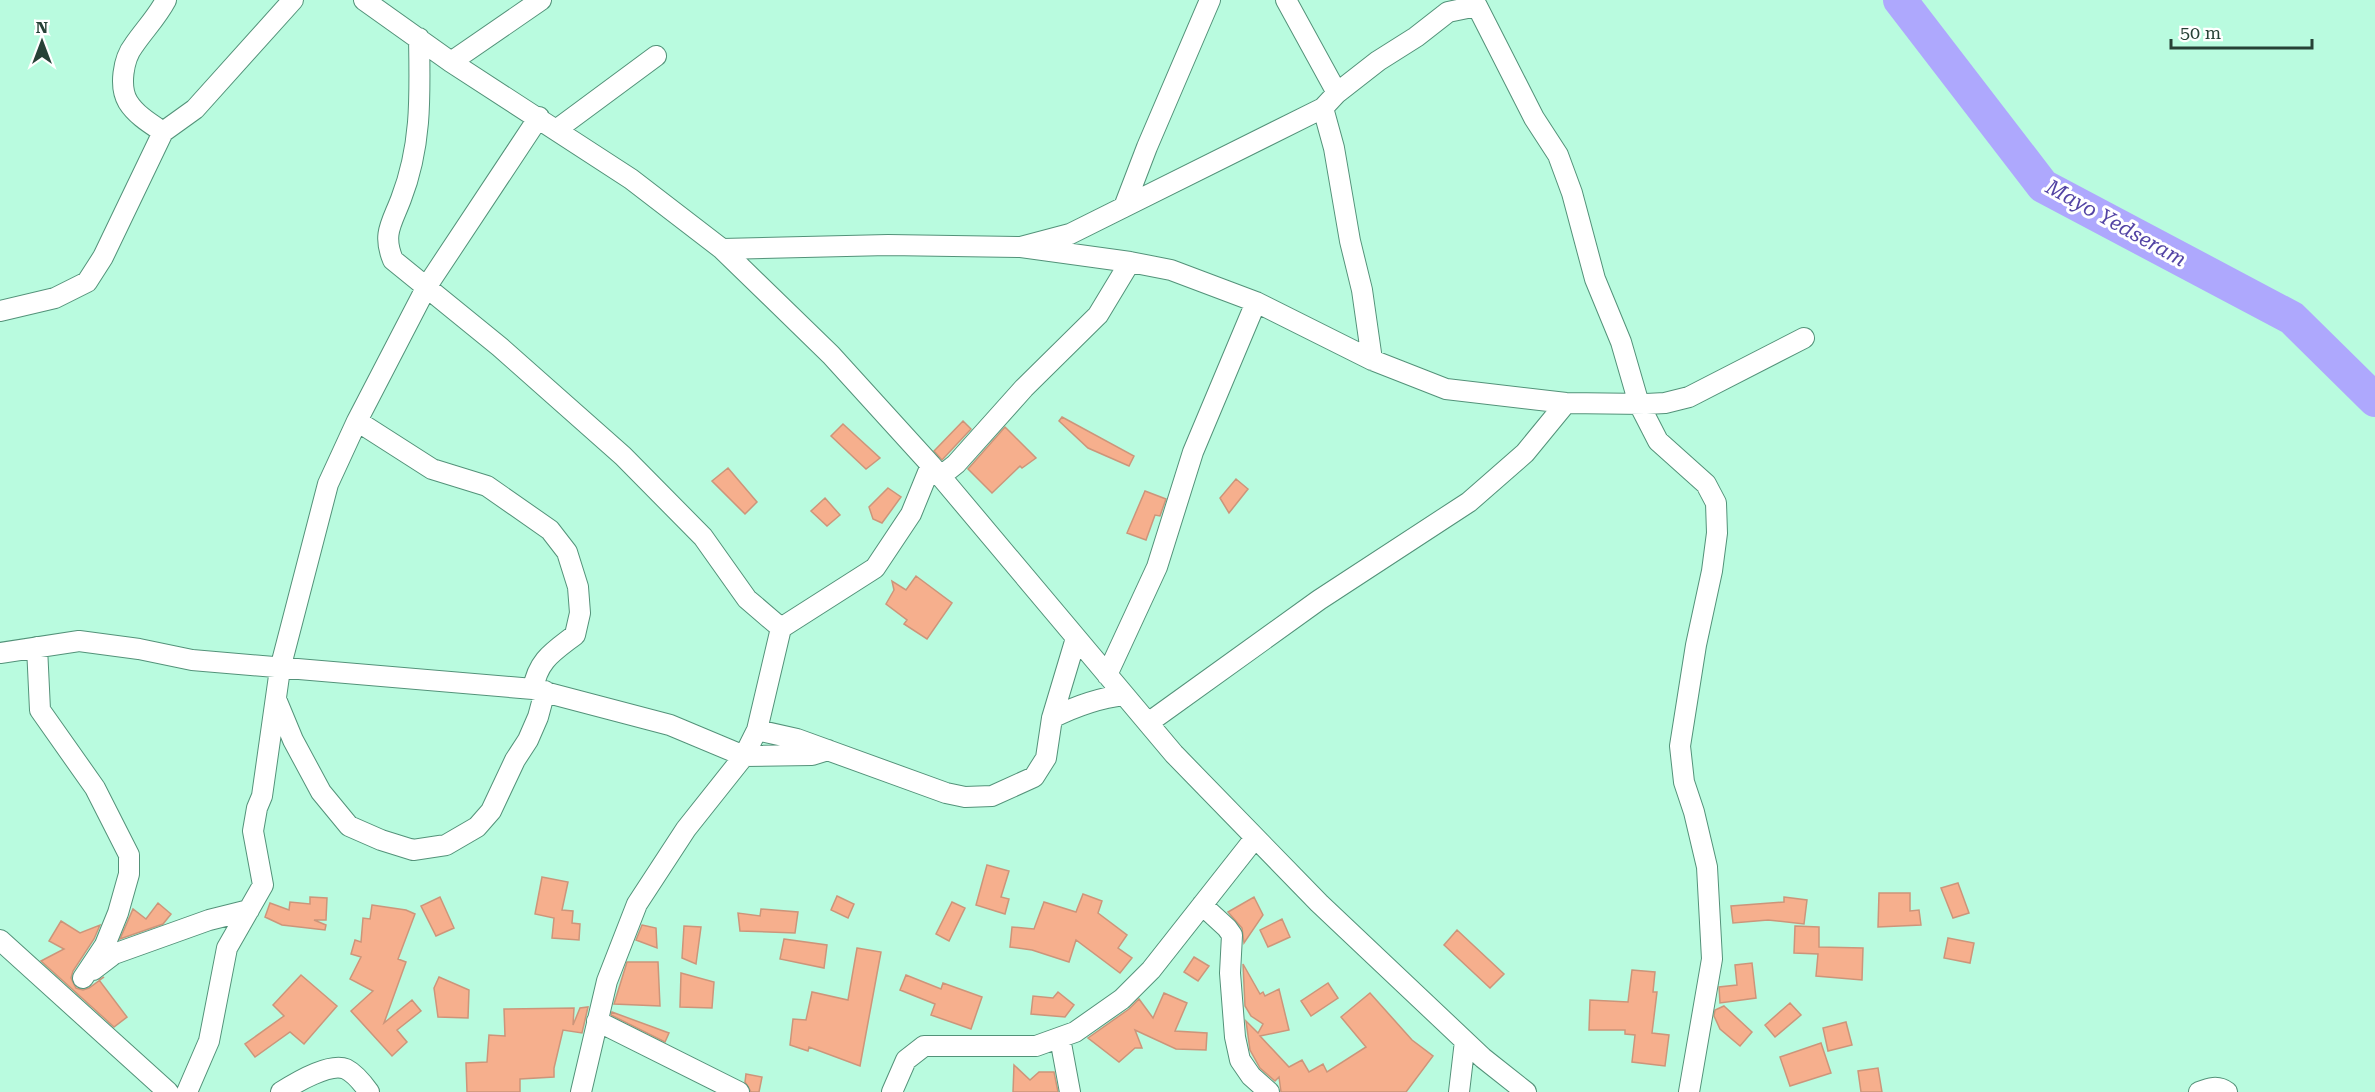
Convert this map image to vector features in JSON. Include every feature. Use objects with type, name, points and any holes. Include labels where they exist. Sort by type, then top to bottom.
[{"type":"street","points":[[163,132],[140,115],[127,101],[123,81],[132,47],[157,18],[166,0]]},
{"type":"street","points":[[0,311],[55,298],[87,282],[103,257],[163,132],[195,109],[293,0]]},
{"type":"street","points":[[364,0],[451,62],[631,179],[722,249],[831,355],[936,470],[1174,754],[1318,903],[1465,1041],[1526,1092]]},
{"type":"street","points":[[451,62],[541,0]]},
{"type":"street","points":[[1124,207],[1210,0]]},
{"type":"street","points":[[1286,0],[1337,93]]},
{"type":"street","points":[[1022,247],[1070,234],[1323,108],[1337,93],[1378,61],[1416,37],[1448,12],[1477,6],[1534,118],[1558,155],[1572,193],[1595,279],[1621,342],[1639,404],[1658,441],[1706,484],[1716,503],[1717,532],[1712,571],[1696,645],[1680,746],[1684,782],[1694,812],[1707,867],[1712,959],[1689,1092]]},
{"type":"street","points":[[419,38],[420,122],[411,168],[390,224],[387,246],[393,260],[500,347],[623,456],[703,537],[747,599],[781,628]]},
{"type":"street","points":[[556,130],[656,56]]},
{"type":"street","points":[[1323,108],[1334,148],[1350,241],[1362,290],[1372,360]]},
{"type":"street","points":[[187,1092],[209,1041],[227,948],[263,885],[253,831],[257,808],[262,796],[280,669],[328,484],[357,421],[427,286],[538,117]]},
{"type":"street","points":[[722,249],[888,245],[1022,247],[1130,262],[1171,270],[1256,302],[1372,360],[1446,389],[1566,403],[1665,403],[1689,396],[1804,338]]},
{"type":"street","points":[[581,1092],[607,981],[637,904],[686,829],[744,756],[757,730],[781,628],[875,568],[911,514],[936,470],[956,464],[1024,388],[1098,315],[1130,262]]},
{"type":"street","points":[[1107,675],[1156,567],[1193,453],[1256,302]]},
{"type":"street","points":[[1148,723],[1319,600],[1469,502],[1525,453],[1566,403]]},
{"type":"street","points":[[276,699],[293,740],[321,792],[349,826],[381,840],[413,850],[446,845],[477,828],[491,811],[531,732],[539,690],[536,673],[545,658],[575,635],[580,613],[579,587],[567,552],[550,530],[488,486],[432,469],[357,421]]},
{"type":"street","points":[[757,730],[797,739],[946,793],[992,796],[1035,777],[1046,758],[1052,718],[1076,638]]},
{"type":"street","points":[[0,653],[79,641],[139,649],[192,660],[539,690],[670,725],[744,756],[812,755],[828,750]]},
{"type":"street","points":[[37,647],[40,710],[95,788],[129,855],[129,874],[118,913],[105,945],[83,978],[65,998]]},
{"type":"street","points":[[1052,718],[1079,705],[1104,697],[1124,695]]},
{"type":"street","points":[[892,1092],[906,1060],[924,1046],[1036,1046],[1075,1032],[1122,999],[1151,970],[1255,838]]},
{"type":"street","points":[[1202,905],[1232,935],[1230,973],[1235,1037],[1240,1060],[1251,1076],[1269,1092]]},
{"type":"street","points":[[83,978],[114,954],[209,920],[249,910]]},
{"type":"street","points":[[0,940],[168,1092]]},
{"type":"street","points":[[597,1021],[739,1092]]},
{"type":"street","points":[[1060,1038],[1070,1092]]},
{"type":"street","points":[[1459,1092],[1465,1041]]},
{"type":"street","points":[[281,1092],[294,1083],[333,1067],[346,1069],[369,1092]]},
{"type":"street","points":[[2199,1092],[2212,1087],[2227,1092]]},
{"type":"building","points":[[1062,417],[1134,456],[1129,466],[1088,448],[1059,421]]},
{"type":"building","points":[[963,421],[971,429],[942,460],[934,451]]},
{"type":"building","points":[[843,424],[880,458],[866,469],[831,436]]},
{"type":"building","points":[[1005,427],[1036,458],[1022,468],[1020,466],[992,493],[968,469]]},
{"type":"building","points":[[728,468],[757,502],[745,514],[712,481]]},
{"type":"building","points":[[1236,479],[1248,489],[1229,513],[1220,498]]},
{"type":"building","points":[[888,488],[901,497],[882,523],[873,519],[869,507]]},
{"type":"building","points":[[1145,491],[1166,499],[1160,516],[1155,515],[1146,540],[1127,533]]},
{"type":"building","points":[[825,498],[840,515],[827,526],[811,511]]},
{"type":"building","points":[[916,576],[952,603],[927,639],[904,624],[907,620],[886,604],[894,590],[892,581],[906,590]]},
{"type":"building","points":[[987,865],[1009,871],[1001,897],[1009,899],[1005,914],[976,905]]},
{"type":"building","points":[[542,877],[568,882],[562,910],[573,911],[572,923],[580,924],[579,940],[552,938],[554,918],[535,914]]},
{"type":"building","points":[[1958,883],[1969,913],[1953,918],[1941,888]]},
{"type":"building","points":[[1879,893],[1910,893],[1910,911],[1919,910],[1921,925],[1878,927]]},
{"type":"building","points":[[1083,894],[1102,901],[1098,913],[1127,935],[1118,948],[1132,958],[1120,973],[1076,940],[1069,962],[1032,950],[1010,947],[1012,927],[1034,929],[1044,902],[1076,912]]},
{"type":"building","points":[[837,896],[854,904],[848,918],[831,910]]},
{"type":"building","points":[[310,897],[327,898],[326,920],[314,920],[326,925],[325,930],[282,925],[265,917],[270,903],[289,910],[290,902],[310,904]]},
{"type":"building","points":[[440,897],[454,928],[436,936],[421,906]]},
{"type":"building","points":[[1254,897],[1263,915],[1244,943],[1242,928],[1228,912]]},
{"type":"building","points":[[1784,897],[1807,900],[1804,924],[1768,920],[1733,923],[1731,906],[1784,902]]},
{"type":"building","points":[[952,902],[965,908],[949,941],[936,934]]},
{"type":"building","points":[[158,903],[171,914],[163,924],[120,939],[133,909],[146,919]]},
{"type":"building","points":[[372,905],[406,910],[415,914],[398,959],[406,962],[384,1023],[412,1000],[421,1011],[397,1030],[407,1042],[392,1056],[351,1011],[373,991],[350,979],[361,957],[351,954],[355,940],[361,942],[363,918],[370,919]]},
{"type":"building","points":[[761,909],[798,912],[795,933],[740,931],[738,913],[760,916]]},
{"type":"building","points":[[1282,919],[1290,937],[1268,947],[1260,930]]},
{"type":"building","points":[[61,921],[80,933],[100,925],[71,978],[76,988],[83,990],[99,980],[127,1017],[114,1027],[41,961],[64,949],[49,941]]},
{"type":"building","points":[[642,925],[656,928],[657,948],[636,940]]},
{"type":"building","points":[[684,926],[701,927],[696,964],[682,958]]},
{"type":"building","points":[[1795,926],[1819,927],[1819,947],[1863,948],[1862,980],[1816,976],[1818,954],[1794,953]]},
{"type":"building","points":[[1457,930],[1504,974],[1490,988],[1444,945]]},
{"type":"building","points":[[1948,938],[1974,943],[1970,963],[1944,958]]},
{"type":"building","points":[[784,939],[827,945],[824,968],[780,959]]},
{"type":"building","points":[[857,948],[881,952],[860,1066],[809,1047],[808,1051],[790,1045],[793,1019],[806,1020],[812,992],[848,1000]]},
{"type":"building","points":[[1194,957],[1209,966],[1198,981],[1184,972]]},
{"type":"building","points":[[627,962],[658,962],[660,1006],[614,1004]]},
{"type":"building","points":[[1752,963],[1756,998],[1720,1003],[1719,987],[1737,985],[1735,965]]},
{"type":"building","points":[[1243,964],[1260,994],[1263,992],[1265,996],[1279,989],[1289,1030],[1260,1036],[1289,1067],[1302,1060],[1309,1072],[1323,1064],[1327,1072],[1366,1047],[1341,1017],[1370,993],[1412,1040],[1433,1056],[1406,1092],[1281,1092],[1279,1077],[1275,1081],[1260,1068],[1250,1050],[1246,1021],[1258,1033],[1263,1024],[1251,1016],[1245,1006]]},
{"type":"building","points":[[1632,970],[1655,972],[1653,992],[1657,992],[1652,1033],[1669,1035],[1665,1066],[1632,1062],[1635,1035],[1625,1034],[1625,1030],[1589,1030],[1590,1000],[1628,1002]]},
{"type":"building","points":[[681,973],[714,982],[712,1008],[680,1007]]},
{"type":"building","points":[[301,975],[337,1006],[304,1044],[290,1032],[255,1057],[245,1044],[284,1016],[273,1005]]},
{"type":"building","points":[[906,975],[941,989],[943,983],[982,997],[971,1029],[931,1015],[935,1004],[900,990]]},
{"type":"building","points":[[439,977],[469,990],[468,1018],[438,1017],[434,988]]},
{"type":"building","points":[[1328,983],[1338,998],[1311,1016],[1301,1001]]},
{"type":"building","points":[[1058,992],[1074,1005],[1065,1017],[1031,1014],[1033,996],[1053,998]]},
{"type":"building","points":[[1164,993],[1187,1003],[1175,1031],[1207,1033],[1206,1050],[1176,1049],[1135,1030],[1142,1048],[1135,1048],[1119,1062],[1088,1038],[1129,1009],[1139,999],[1153,1018]]},
{"type":"building","points":[[1790,1003],[1801,1015],[1775,1037],[1765,1025]]},
{"type":"building","points":[[1724,1006],[1752,1032],[1740,1046],[1720,1029],[1714,1016],[1715,1010]]},
{"type":"building","points":[[588,1007],[582,1033],[563,1030],[554,1077],[520,1079],[520,1092],[467,1092],[466,1063],[487,1062],[489,1035],[505,1036],[504,1009],[574,1008],[573,1025],[580,1008]]},
{"type":"building","points":[[612,1012],[669,1033],[665,1042],[611,1015]]},
{"type":"building","points":[[1846,1022],[1852,1045],[1828,1051],[1823,1028]]},
{"type":"building","points":[[1821,1043],[1831,1073],[1790,1086],[1780,1057]]},
{"type":"building","points":[[1014,1065],[1030,1080],[1039,1072],[1054,1072],[1058,1092],[1013,1092]]},
{"type":"building","points":[[1878,1068],[1882,1092],[1861,1092],[1858,1071]]},
{"type":"building","points":[[746,1074],[762,1077],[759,1092],[751,1092],[745,1082]]},
{"type":"waterway","name":"Mayo Yedseram","points":[[1900,0],[2043,186],[2292,318],[2375,400]]}]
